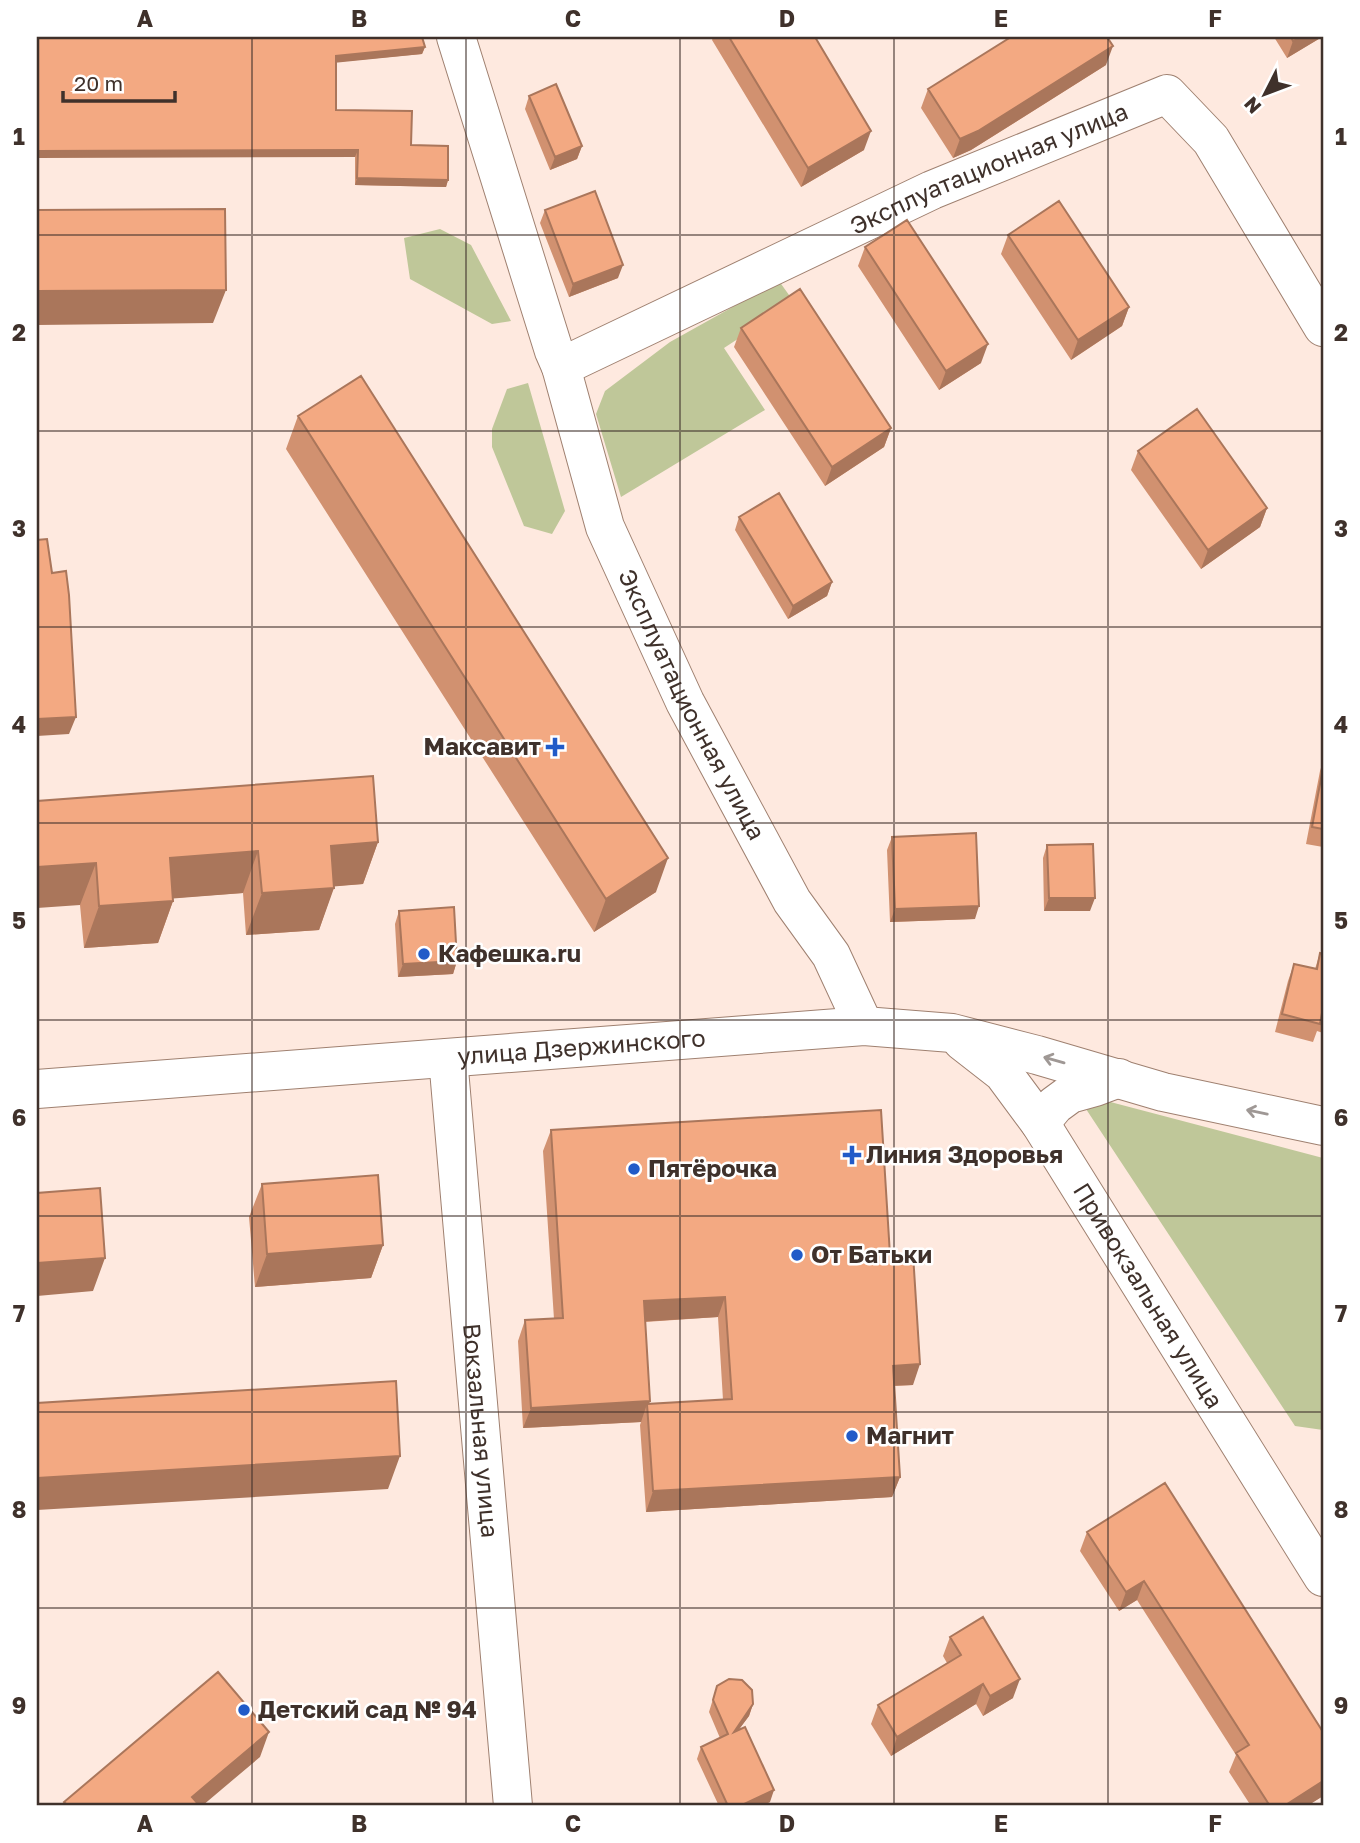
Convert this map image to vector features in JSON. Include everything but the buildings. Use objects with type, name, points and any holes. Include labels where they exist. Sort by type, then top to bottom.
[{"type":"street","name":"Эксплуатационная улица","points":[[456,37],[561,367],[605,527],[685,702],[792,901],[831,955],[864,1026]]},
{"type":"street","name":"Эксплуатационная улица","points":[[561,367],[932,190],[1167,94],[1211,139],[1323,327]]},
{"type":"street","name":"улица Дзержинского","points":[[37,1089],[864,1026],[952,1033],[1163,1092],[1323,1126]]},
{"type":"street","name":"Привокзальная улица","points":[[952,1033],[1003,1073],[1040,1123],[1323,1577]]},
{"type":"street","name":"Вокзальная улица","points":[[448,1058],[513,1806]]},
{"type":"street","points":[[1040,1123],[1055,1105],[1070,1094],[1119,1078]]},
{"type":"green space","points":[[440,229],[471,245],[511,321],[492,324],[410,279],[404,238]]},
{"type":"green space","points":[[779,281],[794,302],[724,348],[765,410],[621,497],[596,414],[605,391],[670,342]]},
{"type":"green space","points":[[528,383],[565,511],[552,534],[524,526],[492,447],[492,429],[507,389]]},
{"type":"green space","points":[[1099,1099],[1323,1158],[1323,1430],[1295,1426],[1086,1109]]},
{"type":"place","name":"Максавит","points":[[555,747]]},
{"type":"place","name":"Кафешка.ru","points":[[424,954]]},
{"type":"place","name":"Линия Здоровья","points":[[852,1155]]},
{"type":"place","name":"Пятёрочка","points":[[634,1169]]},
{"type":"place","name":"От Батьки","points":[[797,1255]]},
{"type":"place","name":"Магнит","points":[[852,1436]]},
{"type":"place","name":"Детский сад № 94","points":[[244,1710]]}]
